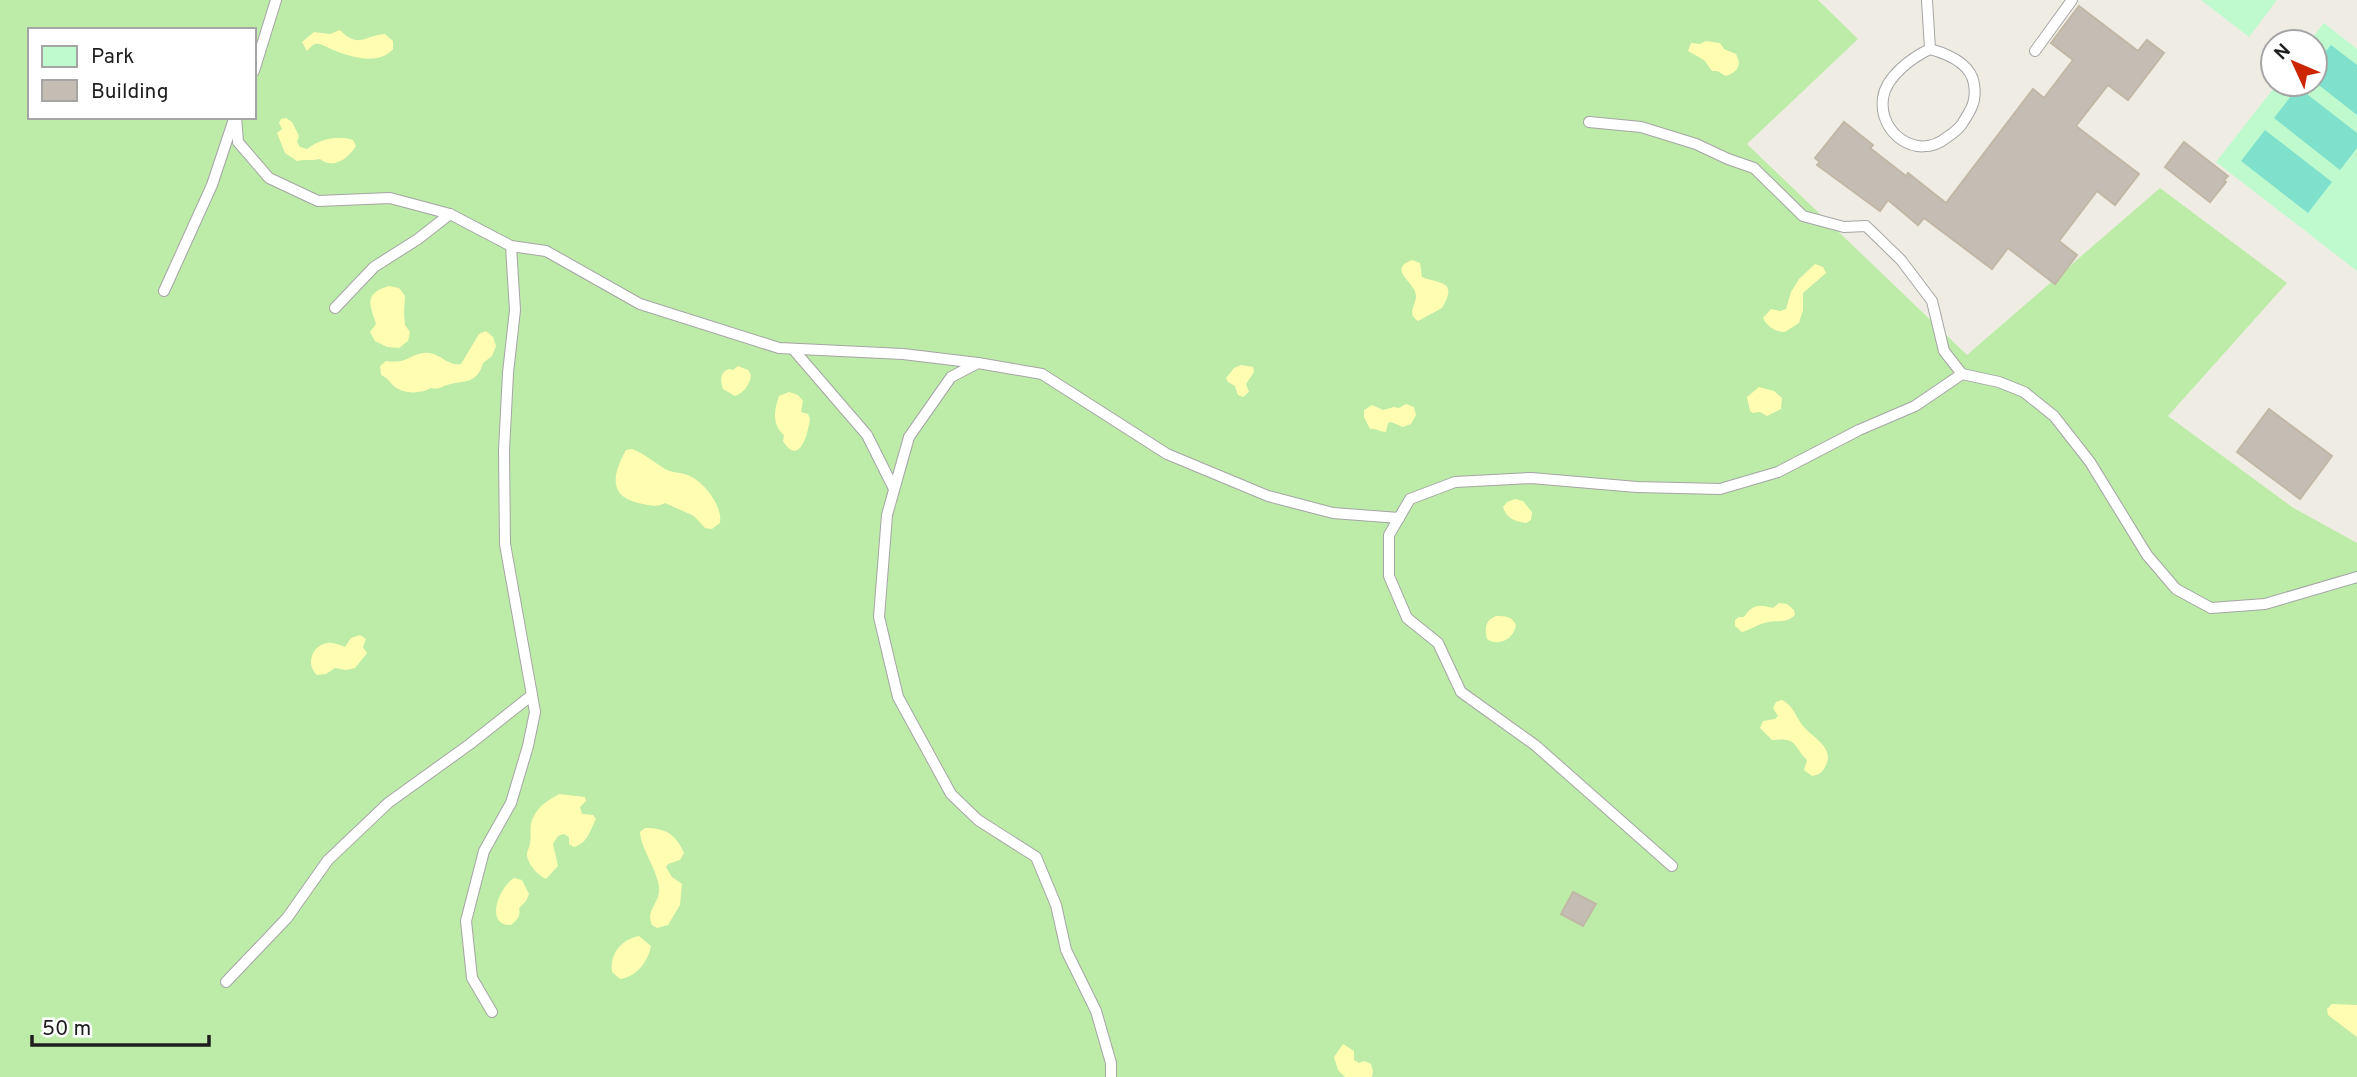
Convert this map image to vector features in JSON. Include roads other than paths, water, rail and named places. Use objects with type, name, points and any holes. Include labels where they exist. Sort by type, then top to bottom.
[{"type":"lane","points":[[256,65],[276,0]]},
{"type":"lane","points":[[1927,0],[1930,49]]},
{"type":"lane","points":[[2035,51],[2072,0]]},
{"type":"lane","points":[[1930,49],[1948,54],[1962,64],[1974,81],[1975,103],[1959,128],[1938,145],[1915,147],[1896,136],[1884,117],[1883,96],[1896,75],[1913,57],[1930,49]]},
{"type":"lane","points":[[164,291],[212,185],[234,119]]},
{"type":"lane","points":[[235,119],[238,142],[269,178],[318,201],[390,198],[450,214],[511,246],[546,251],[640,304],[768,345],[793,349],[903,354],[1042,374],[1167,454],[1268,496],[1333,513],[1399,518]]},
{"type":"lane","points":[[1590,122],[1641,127],[1696,144],[1754,168],[1803,216],[1844,227],[1866,226],[1901,260],[1932,301],[1944,351],[1962,374],[2024,392],[2054,416],[2090,462],[2154,564],[2176,589],[2211,608],[2265,604],[2357,577]]},
{"type":"lane","points":[[335,308],[374,267],[418,239],[450,214]]},
{"type":"lane","points":[[492,1013],[472,978],[466,921],[484,851],[511,803],[528,746],[534,712],[505,544],[504,450],[515,310],[511,246]]},
{"type":"lane","points":[[793,349],[867,435],[894,489]]},
{"type":"lane","points":[[978,363],[951,377],[909,437],[887,515],[879,617],[898,697],[951,794],[978,820],[1036,857],[1056,905],[1066,950],[1096,1011],[1111,1063],[1111,1077]]},
{"type":"lane","points":[[1672,866],[1535,745],[1461,692],[1438,643],[1408,618],[1389,576],[1389,535],[1409,499],[1455,481],[1531,478],[1637,487],[1720,489],[1779,472],[1859,430],[1915,406],[1962,374]]},
{"type":"lane","points":[[226,982],[287,918],[328,860],[388,803],[532,695]]}]
